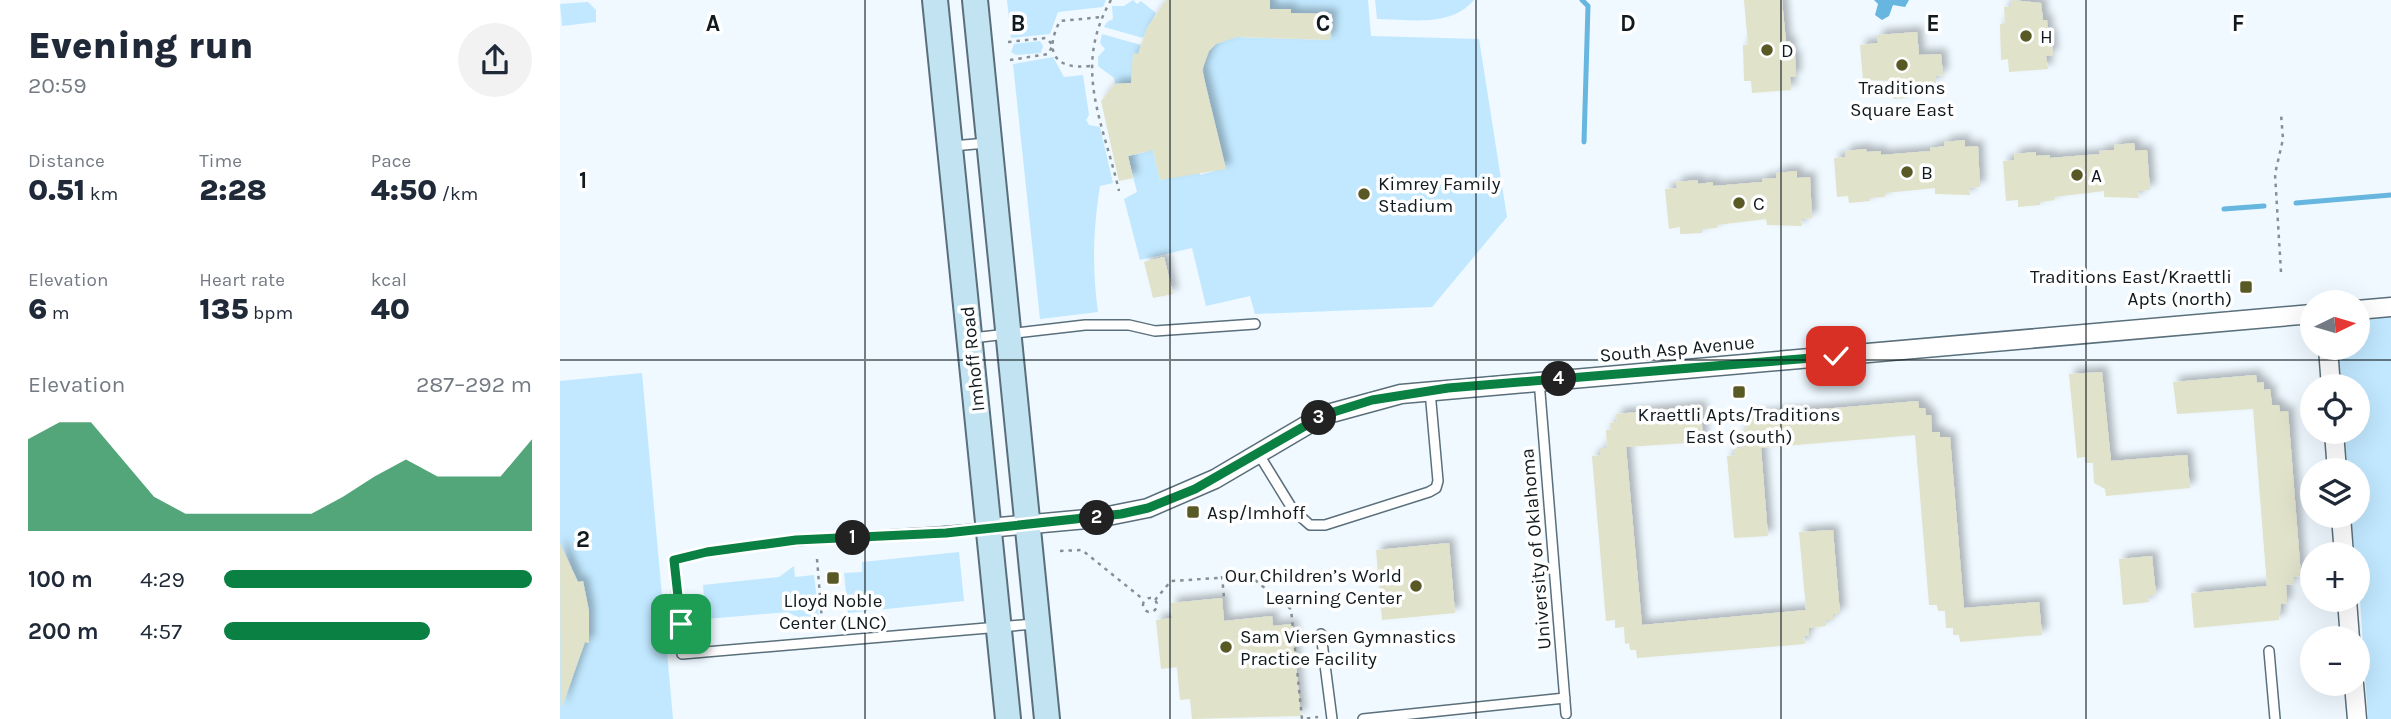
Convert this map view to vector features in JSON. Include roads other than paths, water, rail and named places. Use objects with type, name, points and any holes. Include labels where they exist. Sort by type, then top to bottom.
[{"type":"main road","name":"Imhoff Road","points":[[935,0],[1007,719]]},
{"type":"main road","name":"Imhoff Road","points":[[975,0],[1047,719]]},
{"type":"street","points":[[2370,309],[2391,307]]},
{"type":"street","name":"South Asp Avenue","points":[[988,528],[1098,518],[1148,508],[1195,489],[1293,431],[1337,411],[1372,400],[1430,390],[2300,315]]},
{"type":"street","points":[[2355,696],[2357,719]]},
{"type":"lane","points":[[950,146],[989,143]]},
{"type":"lane","points":[[970,338],[1085,325],[1129,325],[1155,331],[1255,324]]},
{"type":"lane","name":"University of Oklahoma","points":[[1539,380],[1566,714]]},
{"type":"lane","points":[[1258,453],[1293,510],[1310,525],[1325,525],[1429,492],[1436,488],[1438,481],[1430,390]]},
{"type":"lane","points":[[988,528],[796,540],[707,552],[674,560],[682,654],[1037,624]]},
{"type":"lane","points":[[1321,634],[1331,717]]},
{"type":"lane","points":[[2269,651],[2275,719]]},
{"type":"lane","points":[[1363,719],[1565,698]]},
{"type":"water","points":[[1874,0],[1909,0],[1905,7],[1893,5],[1889,16],[1882,20],[1875,15],[1878,4]]},
{"type":"waterway","points":[[1582,0],[1588,6],[1584,142]]},
{"type":"waterway","points":[[2296,203],[2391,195]]},
{"type":"waterway","points":[[2224,209],[2264,206]]},
{"type":"place","name":"H","points":[[2026,36]]},
{"type":"place","name":"D","points":[[1767,50]]},
{"type":"place","name":"Traditions Square East","points":[[1902,65]]},
{"type":"place","name":"B","points":[[1907,172]]},
{"type":"place","name":"A","points":[[2077,175]]},
{"type":"place","name":"Kimrey Family Stadium","points":[[1364,194]]},
{"type":"place","name":"C","points":[[1739,203]]},
{"type":"place","name":"Traditions East/Kraettli Apts (north)","points":[[2246,287]]},
{"type":"place","name":"Kraettli Apts/Traditions East (south)","points":[[1739,392]]},
{"type":"place","name":"Asp/Imhoff","points":[[1193,512]]},
{"type":"place","name":"Lloyd Noble Center (LNC)","points":[[833,578]]},
{"type":"place","name":"Our Children’s World Learning Center","points":[[1416,586]]},
{"type":"place","name":"Sam Viersen Gymnastics Practice Facility","points":[[1226,647]]}]
